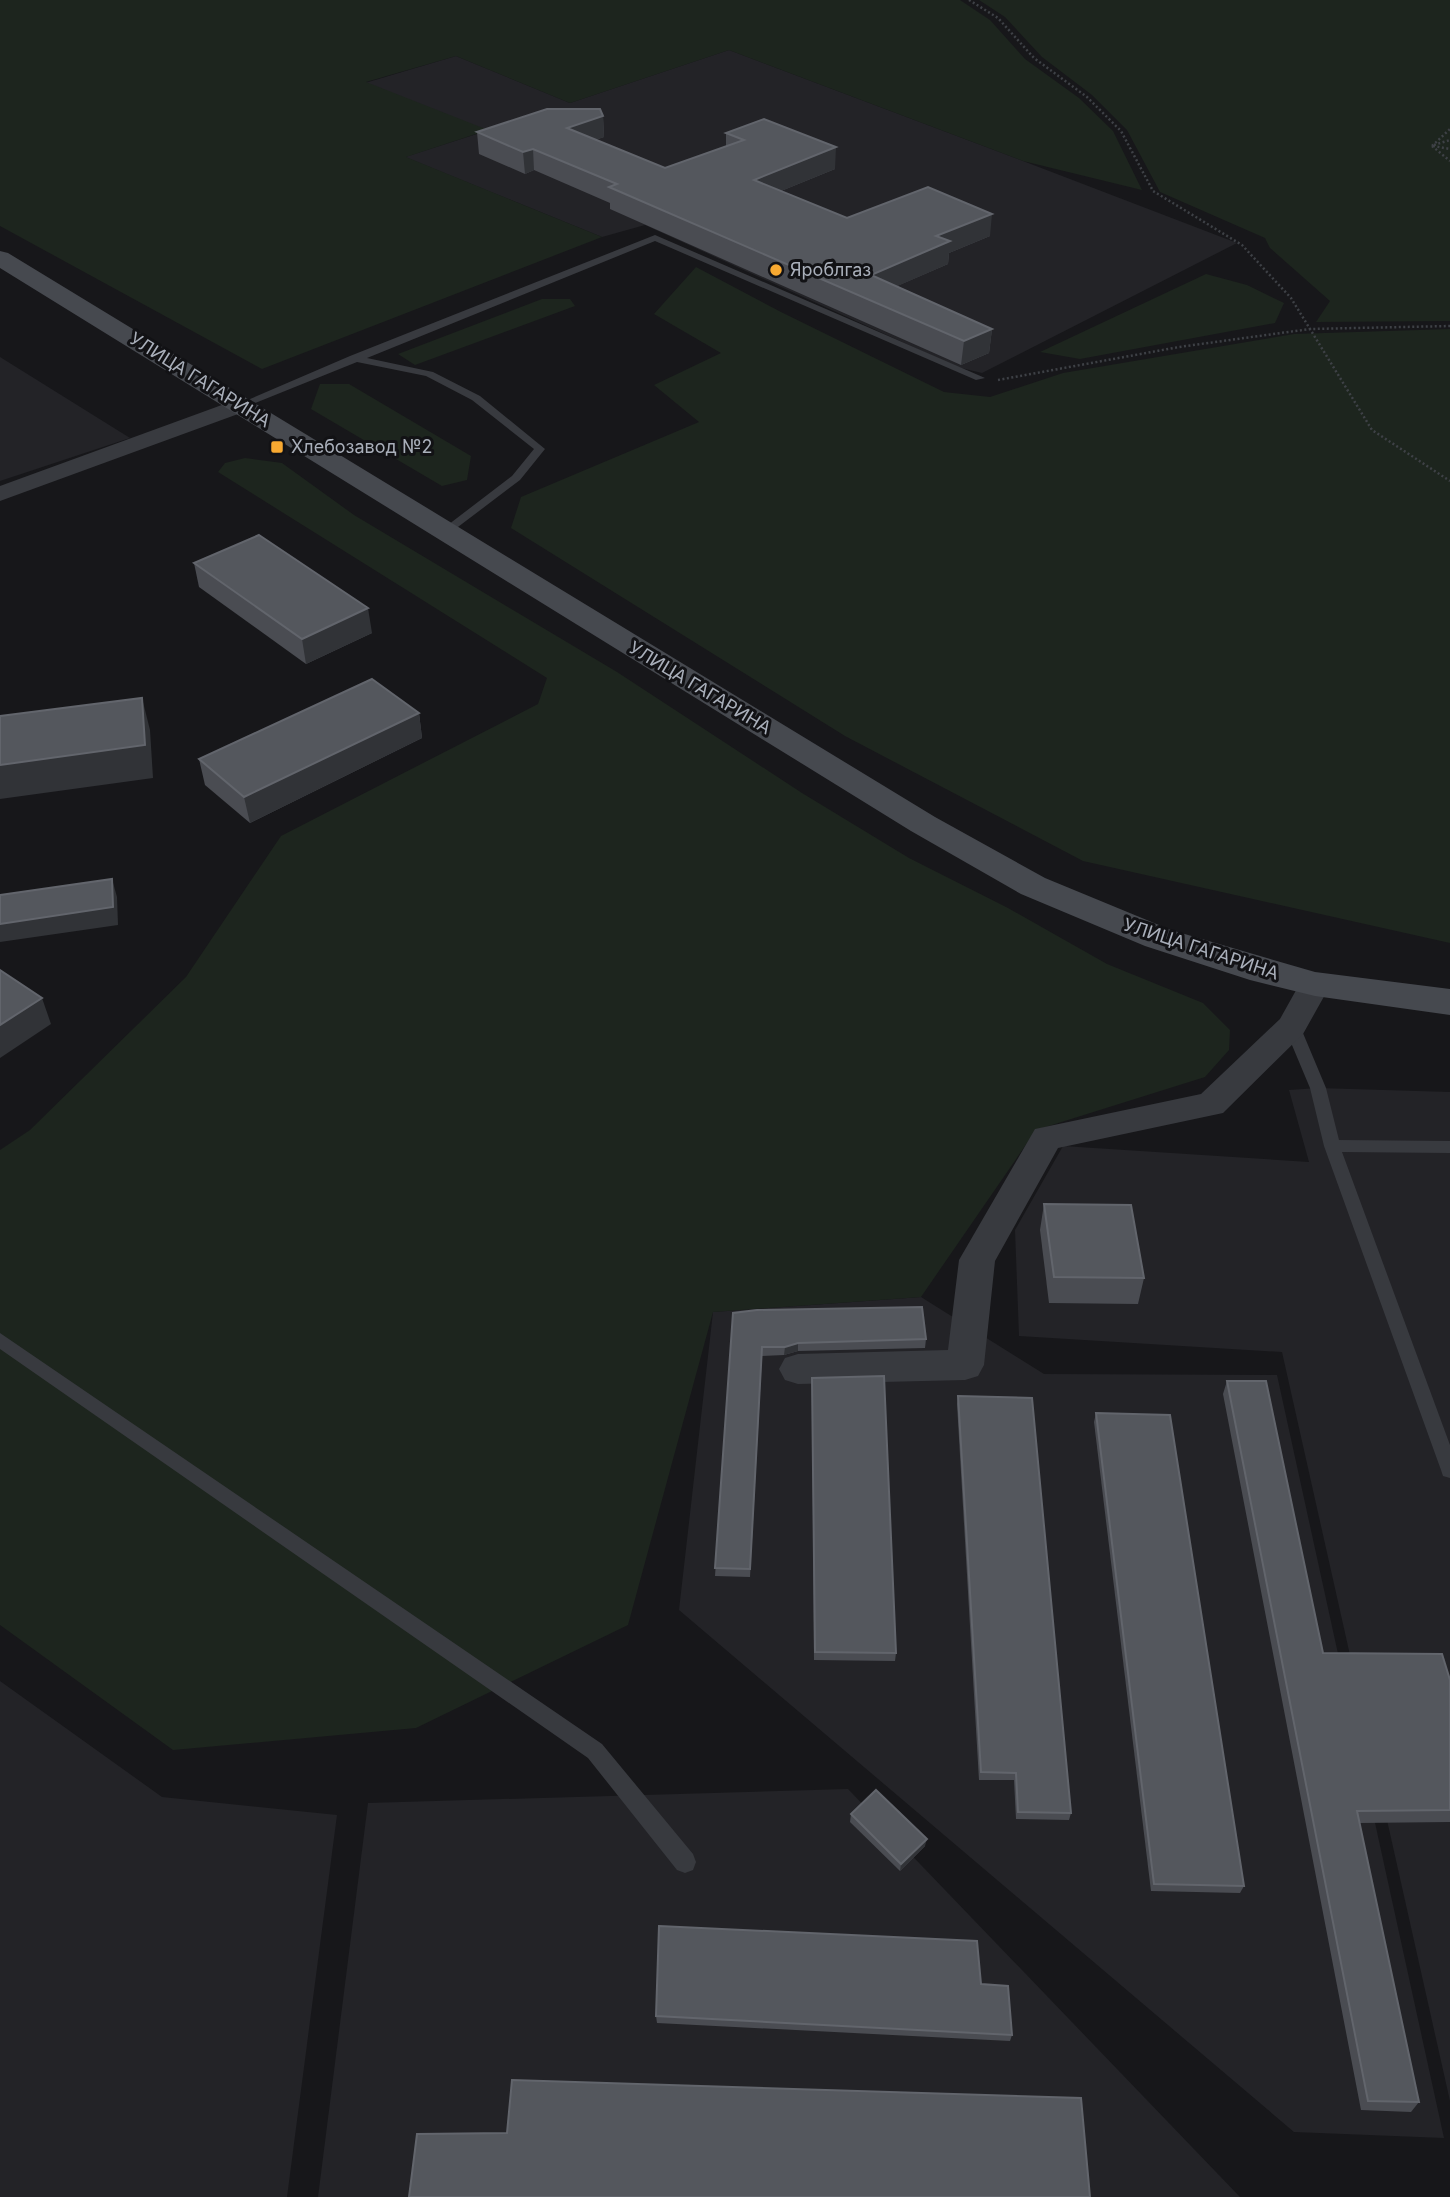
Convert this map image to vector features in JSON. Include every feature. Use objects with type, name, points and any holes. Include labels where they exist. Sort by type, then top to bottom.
[{"type":"main road","name":"УЛИЦА ГАГАРИНА","points":[[0,258],[911,817],[1032,886],[1158,938],[1315,984],[1450,1002]]},
{"type":"street","points":[[0,494],[242,405]]},
{"type":"street","points":[[798,1369],[965,1365],[977,1260],[1047,1139],[1211,1104],[1292,1026],[1315,984]]},
{"type":"lane","points":[[242,405],[656,237],[980,378]]},
{"type":"lane","points":[[354,358],[429,374],[476,398],[540,449],[516,478],[446,531]]},
{"type":"lane","points":[[1292,1026],[1318,1088],[1332,1146],[1450,1470]]},
{"type":"lane","points":[[1332,1146],[1450,1147]]},
{"type":"lane","points":[[0,1340],[595,1751],[685,1862]]},
{"type":"path","points":[[969,0],[998,18],[1034,58],[1087,96],[1121,131],[1153,191],[1242,245],[1291,298],[1372,430],[1450,481]]},
{"type":"path","points":[[1432,146],[1450,129]]},
{"type":"path","points":[[1432,146],[1450,140]]},
{"type":"path","points":[[1432,146],[1450,149]]},
{"type":"path","points":[[1432,146],[1450,161]]},
{"type":"path","points":[[994,381],[1098,361],[1310,329],[1450,326]]},
{"type":"shaded area","points":[[0,0],[960,0],[990,20],[1025,59],[1079,98],[1113,131],[1142,190],[1023,161],[729,50],[570,103],[456,56],[366,82],[488,130],[406,157],[602,237],[262,369],[0,226]]},
{"type":"shaded area","points":[[979,0],[1450,0],[1450,321],[1316,322],[1330,301],[1270,248],[1265,238],[1160,192],[1127,130],[1092,95],[1042,57],[1005,17]]},
{"type":"shaded area","name":"Яроблгаз","points":[[729,50],[1237,243],[982,373],[957,367],[645,225],[602,237],[405,157],[486,131],[365,83],[456,56],[570,103]]},
{"type":"shaded area","points":[[696,267],[944,392],[990,397],[1063,373],[1294,334],[1450,329],[1450,943],[1083,861],[845,736],[511,528],[521,497],[699,422],[654,385],[721,353],[654,314]]},
{"type":"shaded area","points":[[1206,274],[1247,285],[1284,303],[1275,323],[1080,359],[1040,352]]},
{"type":"shaded area","points":[[542,299],[570,299],[575,306],[415,365],[398,354]]},
{"type":"shaded area","points":[[0,357],[130,438],[0,481]]},
{"type":"shaded area","points":[[320,384],[349,384],[471,456],[467,480],[442,486],[311,409]]},
{"type":"shaded area","points":[[245,458],[282,463],[354,515],[617,672],[802,793],[909,858],[1008,908],[1107,964],[1203,1003],[1230,1030],[1229,1050],[1205,1077],[1036,1130],[921,1297],[713,1312],[628,1625],[416,1728],[173,1750],[0,1625],[0,1150],[30,1130],[186,977],[281,836],[538,704],[547,678],[218,472],[225,463]]},
{"type":"shaded area","points":[[1318,1088],[1450,1092],[1450,2101],[1282,1352],[1019,1336],[1015,1230],[1063,1146],[1309,1162],[1289,1090]]},
{"type":"shaded area","points":[[921,1297],[1044,1374],[1277,1375],[1444,2138],[1294,2132],[679,1610],[713,1312]]},
{"type":"shaded area","points":[[0,1681],[162,1797],[337,1815],[287,2197],[0,2197]]},
{"type":"shaded area","points":[[848,1789],[1240,2197],[318,2197],[368,1803]]},
{"type":"building","points":[[547,109],[600,109],[603,116],[567,128],[665,168],[744,140],[726,133],[764,119],[836,147],[754,180],[847,218],[928,187],[992,214],[936,236],[950,241],[871,275],[992,329],[964,341],[609,187],[617,184],[533,149],[523,152],[477,132]]},
{"type":"building","points":[[259,535],[368,608],[302,639],[194,563]]},
{"type":"building","points":[[372,679],[419,713],[244,797],[199,759]]},
{"type":"building","points":[[142,698],[145,745],[0,765],[0,716]]},
{"type":"building","points":[[112,879],[113,907],[0,924],[0,895]]},
{"type":"building","points":[[0,970],[42,998],[0,1025]]},
{"type":"building","points":[[1044,1204],[1131,1205],[1144,1278],[1054,1277]]},
{"type":"building","points":[[922,1307],[926,1339],[798,1343],[785,1347],[762,1347],[750,1569],[715,1568],[733,1313],[757,1310]]},
{"type":"building","points":[[884,1376],[896,1653],[815,1652],[812,1378]]},
{"type":"building","points":[[1227,1381],[1266,1381],[1323,1653],[1442,1654],[1450,1680],[1450,1810],[1357,1811],[1419,2102],[1368,2101]]},
{"type":"building","points":[[958,1396],[1032,1398],[1071,1813],[1018,1812],[1016,1773],[981,1772]]},
{"type":"building","points":[[1096,1413],[1170,1415],[1244,1886],[1154,1884]]},
{"type":"building","points":[[876,1790],[927,1839],[901,1864],[851,1814]]},
{"type":"building","points":[[659,1926],[977,1941],[981,1984],[1008,1986],[1012,2035],[656,2016]]},
{"type":"building","points":[[512,2080],[1081,2098],[1090,2197],[409,2197],[417,2134],[507,2133]]},
{"type":"place","name":"Яроблгаз","points":[[776,270]]},
{"type":"place","name":"Хлебозавод №2","points":[[277,447]]}]
